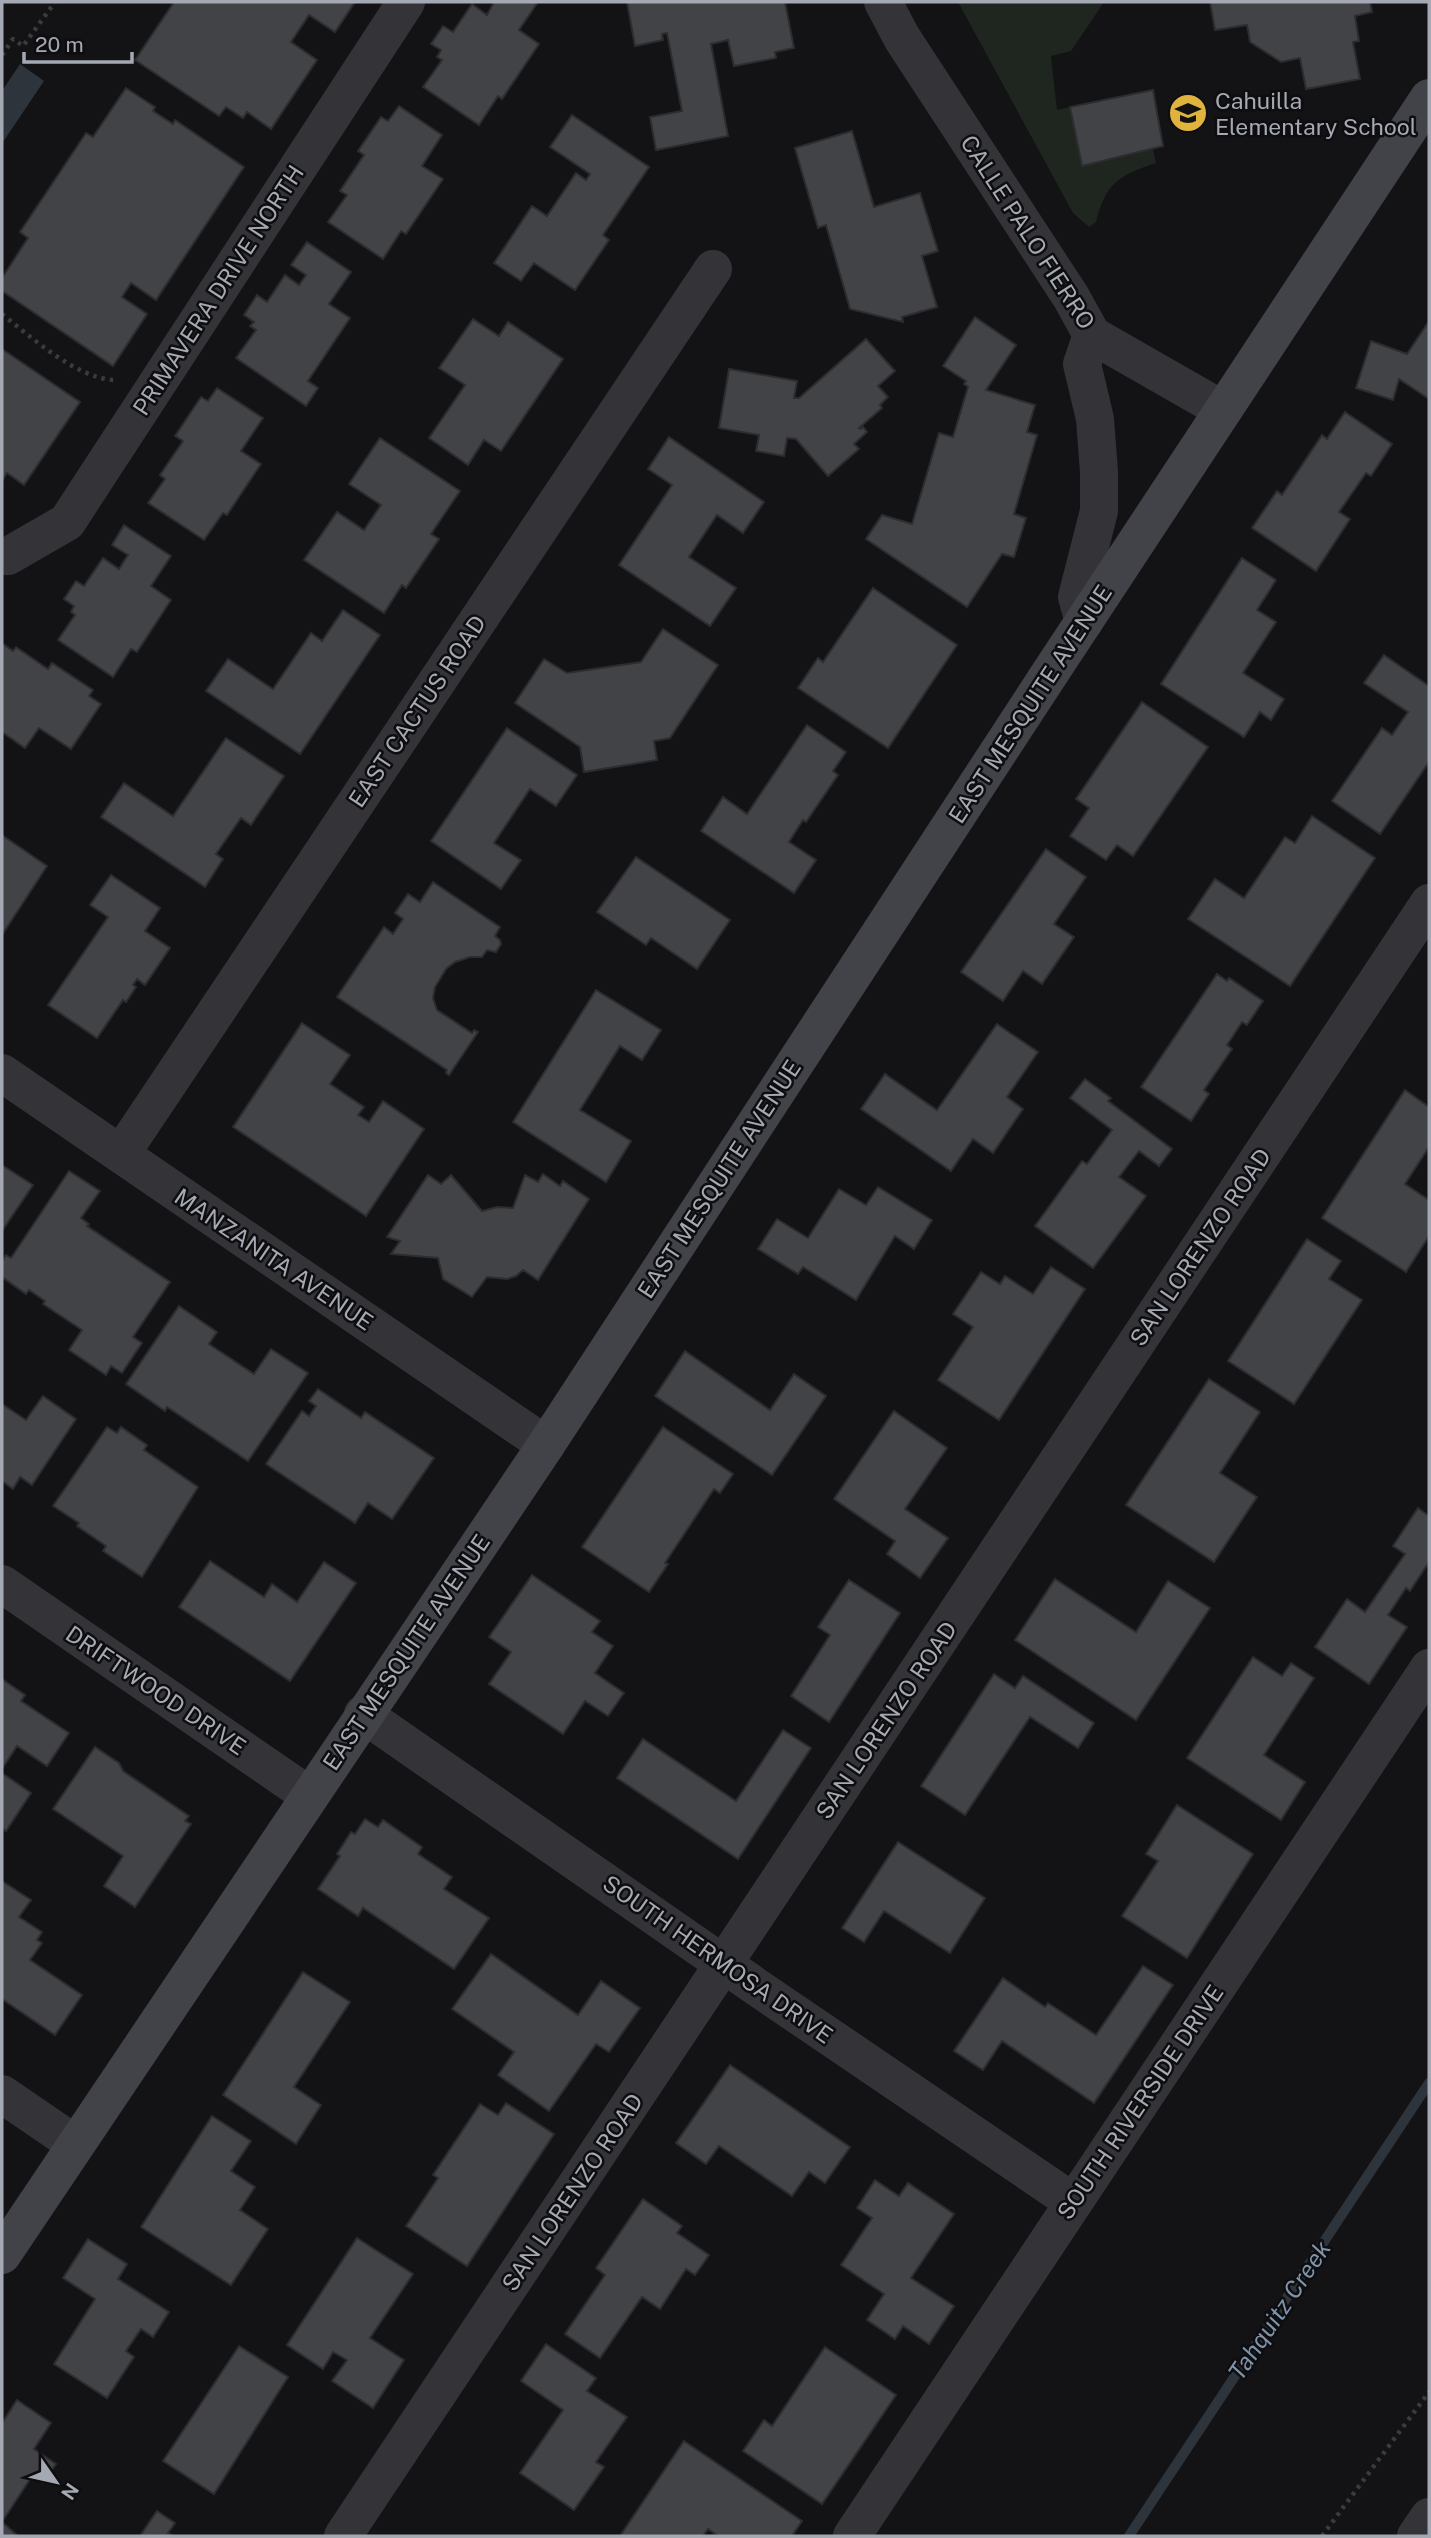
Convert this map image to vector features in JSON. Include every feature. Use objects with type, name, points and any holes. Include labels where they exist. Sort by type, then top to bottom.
[{"type":"street","name":"PRIMAVERA DRIVE NORTH","points":[[5,556],[67,522],[406,2]]},
{"type":"street","name":"CALLE PALO FIERRO","points":[[883,2],[902,38],[1071,296],[1092,334],[1223,410]]},
{"type":"street","name":"EAST MESQUITE AVENUE","points":[[2,2255],[546,1445],[1429,98]]},
{"type":"street","name":"EAST CACTUS ROAD","points":[[121,1154],[713,269]]},
{"type":"street","points":[[1084,622],[1077,597],[1099,511],[1100,472],[1095,419],[1082,364],[1092,334]]},
{"type":"street","name":"SAN LORENZO ROAD","points":[[343,2536],[1429,903]]},
{"type":"street","name":"MANZANITA AVENUE","points":[[2,1073],[546,1445]]},
{"type":"street","name":"DRIFTWOOD DRIVE","points":[[2,1584],[310,1796]]},
{"type":"street","name":"SOUTH RIVERSIDE DRIVE","points":[[852,2536],[1429,1668]]},
{"type":"street","name":"SOUTH HERMOSA DRIVE","points":[[363,1714],[1073,2202]]},
{"type":"street","points":[[2,2094],[75,2144]]},
{"type":"street","points":[[1416,2536],[1429,2517]]},
{"type":"path","points":[[2,55],[13,39],[23,46],[55,2]]},
{"type":"path","points":[[2,314],[70,364],[102,379],[158,382]]},
{"type":"path","points":[[1322,2536],[1429,2392]]},
{"type":"shaded area","points":[[958,2],[1104,2],[1071,51],[1051,56],[1057,110],[1070,107],[1082,165],[1153,149],[1156,163],[1132,172],[1116,183],[1104,198],[1096,222],[1089,227],[1073,213]]},
{"type":"shaded area","points":[[20,64],[44,81],[3,142],[2,91]]},
{"type":"building","points":[[174,2],[355,2],[335,32],[309,15],[291,42],[317,60],[271,129],[247,112],[243,118],[226,107],[219,116],[135,60]]},
{"type":"building","points":[[494,2],[538,2],[519,30],[539,44],[502,99],[498,96],[479,125],[423,87],[442,60],[437,57],[441,50],[431,44],[443,26],[453,32],[472,4],[487,15]]},
{"type":"building","points":[[627,2],[785,2],[794,48],[775,52],[776,58],[734,66],[728,40],[711,44],[728,136],[656,150],[650,117],[682,111],[667,33],[662,34],[663,40],[635,46]]},
{"type":"building","points":[[1210,2],[1370,2],[1372,12],[1355,16],[1359,41],[1353,42],[1360,79],[1306,89],[1300,58],[1281,62],[1250,42],[1247,25],[1215,30]]},
{"type":"building","points":[[126,88],[155,107],[153,111],[173,124],[175,120],[244,167],[156,300],[131,283],[122,297],[147,314],[113,366],[2,291],[2,278],[28,238],[20,232],[86,133],[93,137]]},
{"type":"building","points":[[1153,90],[1163,146],[1082,166],[1070,107]]},
{"type":"building","points":[[399,106],[442,135],[422,166],[443,179],[406,234],[401,231],[383,259],[328,222],[347,195],[340,191],[364,155],[358,151],[381,117],[388,121]]},
{"type":"building","points":[[572,115],[649,167],[603,235],[609,240],[575,290],[534,263],[521,281],[494,263],[532,206],[547,216],[576,173],[586,180],[590,174],[550,147]]},
{"type":"building","points":[[852,131],[874,207],[920,193],[938,251],[922,256],[937,307],[902,317],[903,322],[850,309],[826,225],[818,228],[795,148]]},
{"type":"building","points":[[307,242],[351,272],[329,304],[350,318],[308,381],[318,388],[306,406],[236,358],[256,330],[250,326],[254,322],[244,315],[257,295],[267,302],[285,275],[299,285],[306,275],[291,265]]},
{"type":"building","points":[[975,317],[1016,345],[986,390],[1035,405],[1027,432],[1037,435],[1014,514],[1026,518],[1014,557],[1002,554],[967,607],[866,539],[882,515],[912,524],[939,433],[953,437],[968,387],[964,384],[966,381],[943,366]]},
{"type":"building","points":[[473,319],[499,336],[508,322],[563,359],[501,451],[484,440],[468,465],[429,438],[465,385],[439,368]]},
{"type":"building","points":[[1429,321],[1429,399],[1399,379],[1393,400],[1356,388],[1371,341],[1407,354]]},
{"type":"building","points":[[866,339],[895,371],[878,386],[888,397],[880,405],[882,408],[859,428],[863,427],[867,432],[854,444],[859,449],[828,476],[796,439],[787,438],[784,456],[756,451],[759,435],[719,428],[729,369],[797,381],[794,398],[799,398]]},
{"type":"building","points":[[2,349],[80,402],[24,485],[7,473],[2,481]]},
{"type":"building","points":[[217,388],[263,418],[241,451],[261,464],[227,515],[223,513],[204,540],[148,503],[165,479],[160,475],[183,441],[175,436],[201,397],[208,401]]},
{"type":"building","points":[[1345,412],[1392,444],[1371,476],[1366,473],[1339,512],[1350,519],[1316,571],[1252,528],[1277,491],[1282,495],[1322,435],[1327,439]]},
{"type":"building","points":[[669,437],[764,502],[743,533],[717,515],[689,557],[736,588],[710,626],[619,565],[672,485],[648,469]]},
{"type":"building","points":[[380,438],[460,491],[431,534],[439,539],[406,588],[402,585],[384,613],[304,560],[337,512],[364,530],[381,505],[349,484]]},
{"type":"building","points":[[124,525],[171,556],[151,586],[171,600],[137,652],[131,649],[113,677],[58,640],[75,615],[71,612],[74,606],[64,599],[76,581],[84,586],[103,558],[119,569],[128,555],[112,545]]},
{"type":"building","points":[[1242,558],[1276,580],[1257,610],[1276,622],[1243,673],[1284,699],[1271,720],[1260,712],[1244,737],[1161,684]]},
{"type":"building","points":[[873,588],[957,645],[888,748],[798,688],[818,658],[823,662]]},
{"type":"building","points":[[343,610],[380,635],[300,754],[206,691],[228,659],[273,689],[311,633],[322,641]]},
{"type":"building","points":[[663,629],[718,665],[670,738],[654,741],[657,760],[584,772],[580,747],[515,703],[544,659],[567,673],[641,662]]},
{"type":"building","points":[[2,643],[13,651],[16,647],[48,669],[52,663],[93,690],[89,696],[101,704],[71,749],[39,728],[25,748],[2,732]]},
{"type":"building","points":[[1384,655],[1429,686],[1429,762],[1380,834],[1332,801],[1382,728],[1392,735],[1408,712],[1364,683]]},
{"type":"building","points":[[1142,702],[1208,747],[1133,856],[1117,845],[1106,860],[1070,836],[1089,808],[1076,799]]},
{"type":"building","points":[[807,725],[846,752],[833,771],[838,775],[789,842],[816,860],[794,893],[701,831],[723,797],[747,814]]},
{"type":"building","points":[[507,728],[577,775],[556,806],[530,789],[494,843],[521,860],[501,889],[431,841]]},
{"type":"building","points":[[226,738],[284,776],[251,825],[241,818],[216,854],[223,859],[205,887],[101,817],[124,783],[173,816]]},
{"type":"building","points":[[1312,816],[1375,858],[1290,986],[1188,919],[1215,879],[1244,898],[1285,837],[1295,843]]},
{"type":"building","points":[[2,835],[47,866],[2,935]]},
{"type":"building","points":[[1046,849],[1086,877],[1054,924],[1074,937],[1042,984],[1023,971],[1003,1001],[961,972]]},
{"type":"building","points":[[636,857],[730,920],[697,969],[651,938],[646,945],[597,912]]},
{"type":"building","points":[[111,875],[160,908],[145,931],[170,948],[145,985],[137,979],[133,985],[136,987],[126,1002],[123,1000],[97,1038],[48,1005],[108,917],[90,905]]},
{"type":"building","points":[[433,882],[500,927],[495,936],[501,944],[496,952],[487,950],[482,957],[470,957],[455,962],[446,969],[435,987],[433,998],[437,1010],[472,1033],[474,1030],[478,1032],[449,1075],[447,1070],[337,997],[384,927],[393,934],[403,919],[395,913],[408,894],[420,902]]},
{"type":"building","points":[[1217,974],[1227,981],[1229,978],[1263,1001],[1247,1025],[1242,1022],[1227,1045],[1232,1049],[1204,1090],[1209,1094],[1191,1121],[1141,1087]]},
{"type":"building","points":[[596,990],[661,1030],[642,1060],[620,1046],[580,1110],[631,1141],[606,1182],[513,1122]]},
{"type":"building","points":[[302,1023],[350,1055],[330,1084],[364,1107],[358,1115],[369,1122],[383,1101],[424,1129],[366,1216],[233,1127]]},
{"type":"building","points":[[997,1024],[1038,1052],[1007,1097],[1023,1109],[993,1153],[973,1139],[951,1171],[861,1109],[885,1074],[937,1110]]},
{"type":"building","points":[[1085,1079],[1111,1098],[1108,1101],[1172,1149],[1159,1166],[1139,1151],[1119,1177],[1146,1196],[1093,1268],[1035,1226],[1082,1161],[1087,1164],[1112,1130],[1070,1098]]},
{"type":"building","points":[[1405,1090],[1429,1107],[1429,1147],[1405,1184],[1429,1200],[1429,1236],[1406,1272],[1322,1218]]},
{"type":"building","points":[[2,1165],[33,1185],[2,1231]]},
{"type":"building","points":[[69,1171],[100,1191],[81,1218],[89,1224],[87,1226],[170,1282],[133,1337],[142,1343],[122,1373],[111,1366],[106,1375],[69,1350],[82,1330],[43,1304],[45,1301],[29,1290],[26,1294],[2,1277],[2,1261],[6,1255],[11,1258]]},
{"type":"building","points":[[543,1174],[560,1186],[563,1181],[589,1199],[538,1280],[523,1270],[507,1279],[487,1277],[472,1297],[443,1279],[438,1258],[391,1254],[400,1241],[387,1237],[428,1175],[441,1184],[451,1175],[482,1211],[497,1207],[513,1208],[525,1175],[538,1182]]},
{"type":"building","points":[[878,1187],[932,1220],[914,1249],[895,1236],[856,1300],[803,1267],[798,1274],[758,1249],[777,1219],[808,1238],[839,1189],[866,1205]]},
{"type":"building","points":[[1307,1239],[1341,1261],[1329,1279],[1362,1300],[1294,1404],[1228,1361]]},
{"type":"building","points":[[1051,1267],[1085,1289],[999,1420],[938,1380],[973,1327],[953,1314],[981,1272],[1000,1284],[1005,1276],[1033,1294]]},
{"type":"building","points":[[179,1306],[217,1332],[209,1344],[254,1374],[271,1349],[308,1373],[248,1461],[167,1407],[165,1411],[126,1384]]},
{"type":"building","points":[[685,1351],[770,1410],[794,1374],[826,1396],[772,1475],[655,1396]]},
{"type":"building","points":[[1209,1379],[1260,1412],[1220,1473],[1257,1497],[1214,1562],[1126,1505]]},
{"type":"building","points":[[318,1389],[361,1418],[365,1412],[434,1458],[392,1519],[368,1503],[355,1523],[266,1464],[302,1411],[309,1416],[316,1406],[309,1401]]},
{"type":"building","points":[[43,1396],[76,1419],[32,1485],[20,1477],[13,1489],[2,1481],[2,1404],[26,1420]]},
{"type":"building","points":[[894,1411],[947,1448],[905,1509],[948,1538],[920,1578],[887,1554],[895,1541],[834,1499]]},
{"type":"building","points":[[107,1427],[117,1433],[121,1427],[147,1445],[144,1450],[198,1487],[142,1577],[103,1551],[106,1546],[53,1506]]},
{"type":"building","points":[[663,1427],[733,1474],[720,1493],[714,1489],[649,1592],[582,1547]]},
{"type":"building","points":[[1418,1508],[1429,1516],[1429,1562],[1410,1591],[1406,1588],[1388,1615],[1407,1627],[1369,1684],[1315,1647],[1347,1599],[1365,1612],[1405,1554],[1393,1546]]},
{"type":"building","points":[[210,1561],[264,1597],[272,1584],[297,1602],[324,1562],[356,1583],[290,1681],[179,1607]]},
{"type":"building","points":[[532,1575],[600,1621],[592,1632],[613,1646],[595,1673],[624,1693],[608,1716],[585,1701],[563,1734],[489,1684],[511,1652],[489,1637]]},
{"type":"building","points":[[1055,1579],[1136,1632],[1168,1581],[1210,1608],[1136,1720],[1015,1640]]},
{"type":"building","points":[[849,1580],[900,1613],[829,1722],[791,1696],[830,1635],[818,1627]]},
{"type":"building","points":[[1253,1657],[1282,1676],[1291,1663],[1314,1678],[1264,1755],[1305,1782],[1281,1820],[1187,1758]]},
{"type":"building","points":[[994,1674],[1015,1688],[1023,1676],[1094,1723],[1078,1748],[1030,1717],[965,1815],[921,1786]]},
{"type":"building","points":[[2,1679],[25,1695],[21,1701],[69,1733],[47,1766],[17,1746],[2,1769]]},
{"type":"building","points":[[783,1730],[811,1748],[738,1859],[617,1778],[643,1739],[736,1801]]},
{"type":"building","points":[[95,1747],[119,1763],[123,1771],[189,1816],[185,1821],[191,1824],[135,1907],[104,1886],[123,1856],[53,1809]]},
{"type":"building","points":[[2,1773],[31,1793],[6,1831],[2,1828]]},
{"type":"building","points":[[1177,1805],[1253,1854],[1187,1958],[1122,1916],[1158,1861],[1146,1854]]},
{"type":"building","points":[[365,1819],[378,1827],[383,1820],[422,1847],[418,1854],[452,1877],[444,1889],[489,1918],[454,1969],[363,1908],[358,1916],[318,1889],[340,1856],[337,1854],[351,1832],[355,1834]]},
{"type":"building","points":[[898,1842],[985,1898],[950,1953],[884,1911],[864,1942],[842,1928]]},
{"type":"building","points":[[2,1881],[31,1900],[19,1917],[42,1932],[37,1940],[42,1943],[30,1960],[82,1995],[55,2035],[2,1999]]},
{"type":"building","points":[[491,1954],[578,2015],[601,1981],[640,2008],[609,2052],[596,2044],[549,2111],[498,2075],[514,2052],[452,2009]]},
{"type":"building","points":[[1143,1966],[1173,1985],[1094,2103],[1002,2041],[983,2070],[954,2051],[1003,1978],[1045,2007],[1048,2003],[1096,2035]]},
{"type":"building","points":[[303,1972],[350,2002],[294,2087],[321,2105],[296,2144],[223,2095]]},
{"type":"building","points":[[730,2065],[850,2147],[825,2183],[809,2172],[792,2196],[719,2146],[706,2164],[676,2143]]},
{"type":"building","points":[[506,2103],[554,2134],[467,2266],[406,2226],[438,2178],[433,2175],[480,2104],[498,2115]]},
{"type":"building","points":[[212,2116],[251,2141],[231,2171],[255,2187],[240,2210],[268,2229],[231,2285],[141,2227]]},
{"type":"building","points":[[875,2180],[899,2196],[908,2183],[954,2214],[911,2278],[954,2306],[929,2344],[903,2326],[895,2339],[867,2320],[884,2294],[841,2265],[872,2218],[857,2208]]},
{"type":"building","points":[[643,2199],[682,2226],[677,2233],[709,2255],[695,2275],[686,2269],[660,2309],[642,2297],[600,2358],[565,2334],[605,2275],[596,2268]]},
{"type":"building","points":[[357,2238],[413,2274],[370,2338],[404,2360],[373,2408],[332,2381],[347,2360],[333,2352],[323,2369],[287,2345]]},
{"type":"building","points":[[88,2239],[127,2264],[118,2279],[169,2312],[153,2337],[141,2329],[126,2351],[134,2357],[107,2398],[54,2364],[95,2299],[63,2278]]},
{"type":"building","points":[[546,2344],[596,2378],[587,2391],[627,2417],[596,2462],[604,2467],[574,2510],[520,2473],[563,2410],[521,2381]]},
{"type":"building","points":[[239,2346],[288,2377],[214,2494],[163,2461]]},
{"type":"building","points":[[825,2347],[896,2395],[822,2504],[743,2451],[764,2420],[772,2426]]},
{"type":"building","points":[[17,2400],[51,2423],[34,2449],[56,2464],[43,2483],[32,2476],[2,2522],[2,2423]]},
{"type":"building","points":[[684,2441],[802,2521],[792,2536],[718,2536],[708,2529],[703,2536],[620,2536]]},
{"type":"building","points":[[157,2511],[175,2523],[168,2533],[173,2536],[140,2536]]},
{"type":"building","points":[[2,2522],[18,2536],[2,2536]]},
{"type":"waterway","name":"Tahquitz Creek","points":[[1129,2536],[1429,2083]]},
{"type":"place","name":"Cahuilla Elementary School","points":[[1188,113]]}]
